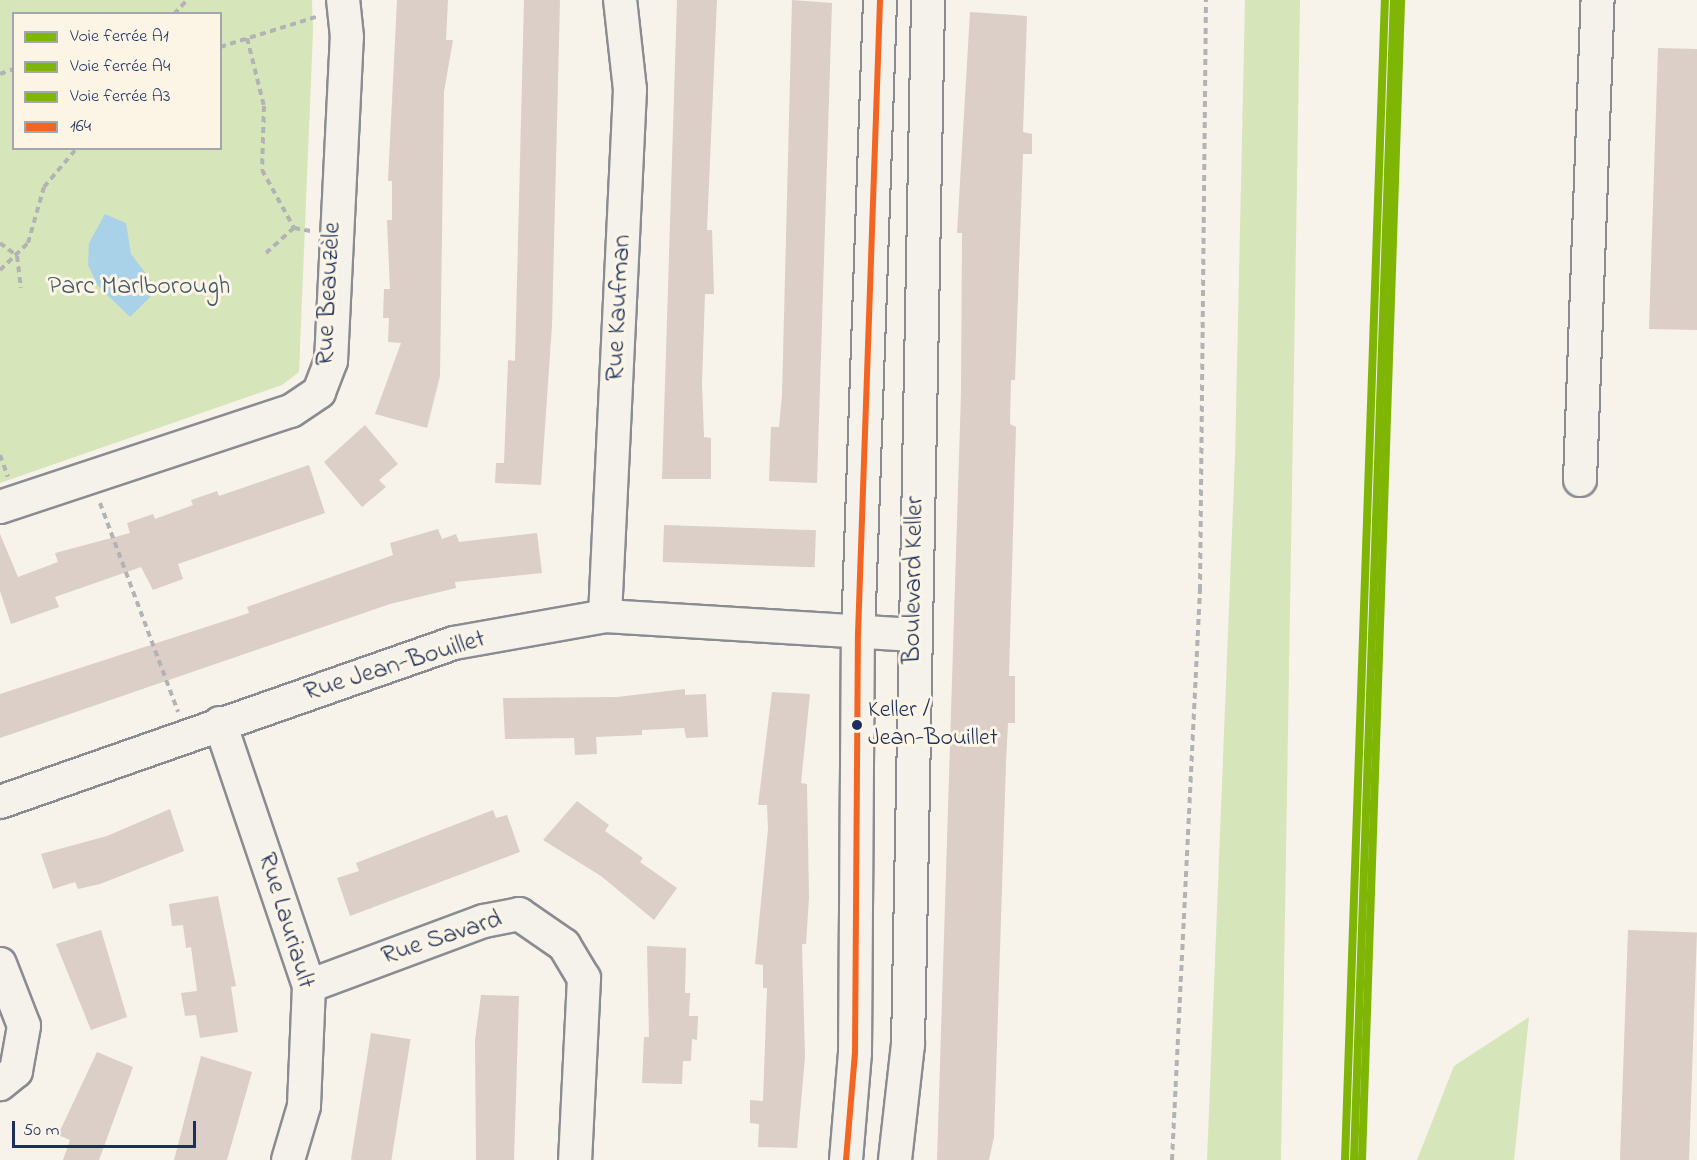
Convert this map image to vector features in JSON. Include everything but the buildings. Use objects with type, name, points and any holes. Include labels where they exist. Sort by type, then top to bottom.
[{"type":"street","name":"Rue Kaufman","points":[[605,616],[630,90],[620,0]]},
{"type":"street","name":"Boulevard Keller","points":[[846,1160],[855,1053],[858,634],[880,0]]},
{"type":"street","name":"Boulevard Keller","points":[[895,1160],[908,1045],[914,635],[928,0]]},
{"type":"street","points":[[1580,480],[1598,0]]},
{"type":"street","name":"Rue Beauzèle","points":[[0,507],[291,411],[319,392],[331,361],[333,236],[344,4]]},
{"type":"street","name":"Rue Jean-Bouillet","points":[[0,802],[220,723],[454,643],[605,616],[858,634],[914,635]]},
{"type":"street","name":"Rue Lauriault","points":[[220,723],[309,986],[304,1106],[288,1160]]},
{"type":"street","name":"Rue Savard","points":[[309,986],[484,921],[519,914],[564,945],[584,978],[575,1160]]},
{"type":"street","points":[[0,964],[24,1026],[16,1071],[0,1084]]},
{"type":"path","points":[[1172,1160],[1200,590],[1206,0]]},
{"type":"path","points":[[222,46],[344,4]]},
{"type":"path","points":[[247,38],[264,106],[262,170],[294,228],[333,236]]},
{"type":"path","points":[[0,270],[28,243],[44,187],[75,150]]},
{"type":"path","points":[[266,253],[294,228]]},
{"type":"path","points":[[0,243],[17,256],[21,288]]},
{"type":"path","points":[[90,477],[186,735]]},
{"type":"green space","name":"Parc Marlborough","points":[[0,0],[312,0],[313,32],[299,372],[282,385],[0,483]]},
{"type":"green space","points":[[1245,0],[1300,0],[1281,1160],[1207,1160],[1235,457]]},
{"type":"green space","points":[[1529,1017],[1514,1160],[1417,1160],[1454,1066]]},
{"type":"water","points":[[105,214],[126,223],[131,254],[158,289],[130,317],[98,286],[88,265],[89,243]]},
{"type":"rail line","name":"A4","points":[[1345,1160],[1385,0]]},
{"type":"rail line","name":"A3","points":[[1354,1160],[1394,0]]},
{"type":"rail line","name":"A1","points":[[1362,1160],[1401,0]]},
{"type":"transit line","name":"164","points":[[846,1160],[855,1053],[858,634],[880,0]]},
{"type":"place","name":"Keller / Jean-Bouillet","points":[[857,725]]}]
